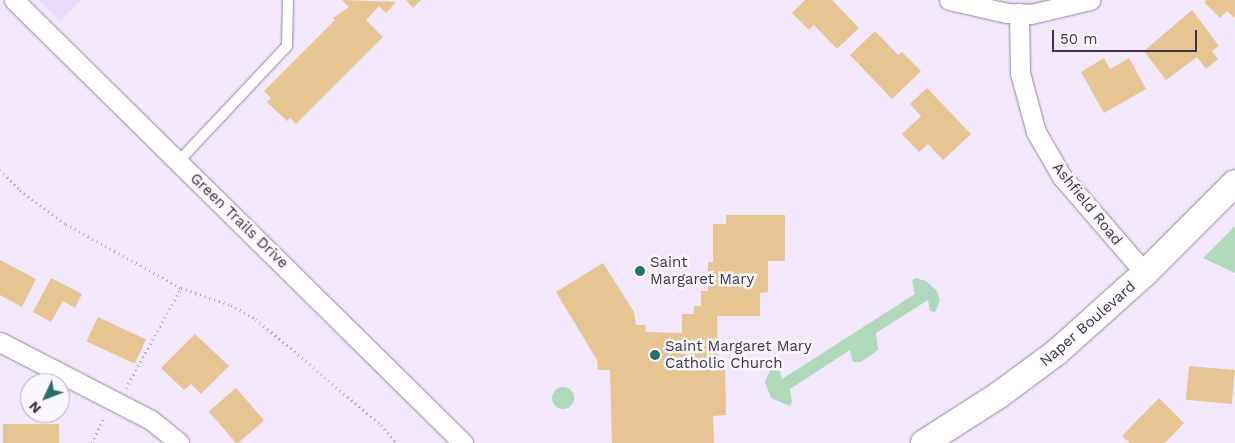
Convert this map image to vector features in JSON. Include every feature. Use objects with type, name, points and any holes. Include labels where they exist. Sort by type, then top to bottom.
[{"type":"main road","name":"Naper Boulevard","points":[[925,443],[1031,373],[1145,273],[1235,183]]},
{"type":"street","points":[[0,10],[9,0]]},
{"type":"street","name":"Green Trails Drive","points":[[14,0],[463,443]]},
{"type":"street","points":[[949,0],[1031,14],[1090,0]]},
{"type":"street","name":"Ashfield Road","points":[[1019,13],[1020,73],[1036,132],[1062,177],[1145,273]]},
{"type":"street","points":[[0,342],[151,420],[179,443]]},
{"type":"lane","points":[[179,161],[288,46],[288,0]]},
{"type":"path","points":[[0,170],[20,190],[59,219],[181,288],[231,305],[270,329],[381,425],[396,443]]},
{"type":"path","points":[[92,443],[114,402],[140,366],[181,288]]},
{"type":"shaded area","points":[[39,0],[81,0],[60,21]]},
{"type":"green space","points":[[1235,226],[1235,273],[1203,258]]},
{"type":"green space","points":[[915,278],[926,281],[937,291],[940,301],[935,312],[930,311],[928,300],[876,333],[878,350],[861,362],[853,362],[850,350],[790,389],[792,402],[790,406],[771,398],[765,382],[772,366],[779,367],[782,379],[915,294],[912,281]]},
{"type":"green space","points":[[563,387],[573,394],[574,398],[567,408],[563,409],[553,402],[552,398],[559,388]]},
{"type":"building","points":[[342,0],[396,2],[386,13],[379,6],[366,20],[383,37],[296,124],[290,118],[287,121],[267,102],[271,98],[264,91],[335,20],[333,18],[349,7]]},
{"type":"building","points":[[406,0],[421,0],[413,8]]},
{"type":"building","points":[[805,0],[832,0],[859,28],[837,49],[814,25],[809,30],[792,13]]},
{"type":"building","points":[[1206,0],[1235,0],[1235,18],[1227,11],[1220,18],[1204,2]]},
{"type":"building","points":[[1192,10],[1219,46],[1212,51],[1218,59],[1206,69],[1197,57],[1166,80],[1144,51]]},
{"type":"building","points":[[875,31],[898,55],[902,52],[921,71],[892,99],[850,55]]},
{"type":"building","points":[[1104,58],[1110,69],[1129,58],[1146,89],[1104,113],[1081,72]]},
{"type":"building","points":[[927,88],[971,134],[943,160],[928,144],[919,152],[902,134],[921,116],[910,104]]},
{"type":"building","name":"Saint Margaret Mary Catholic Church","points":[[726,215],[785,215],[785,261],[768,261],[768,292],[760,293],[760,316],[717,316],[718,367],[725,367],[726,415],[713,416],[714,443],[612,443],[610,370],[598,370],[597,360],[556,292],[603,263],[634,312],[636,325],[645,325],[646,332],[682,333],[682,314],[694,314],[694,306],[701,306],[701,291],[708,291],[708,262],[713,262],[713,224],[726,224]]},
{"type":"building","points":[[0,260],[36,279],[22,307],[0,295]]},
{"type":"building","points":[[51,278],[82,294],[75,308],[63,301],[51,322],[33,312]]},
{"type":"building","points":[[98,317],[146,339],[135,364],[87,341]]},
{"type":"building","points":[[195,334],[229,366],[201,394],[191,384],[184,390],[161,368]]},
{"type":"building","points":[[1189,366],[1235,370],[1232,404],[1186,400]]},
{"type":"building","points":[[236,388],[264,420],[236,443],[209,412]]},
{"type":"building","points":[[1159,398],[1184,423],[1165,443],[1130,443],[1122,436]]},
{"type":"building","points":[[3,424],[59,424],[59,443],[3,443]]},
{"type":"place","name":"Saint Margaret Mary","points":[[640,271]]},
{"type":"place","name":"Saint Margaret Mary Catholic Church","points":[[655,355]]}]
